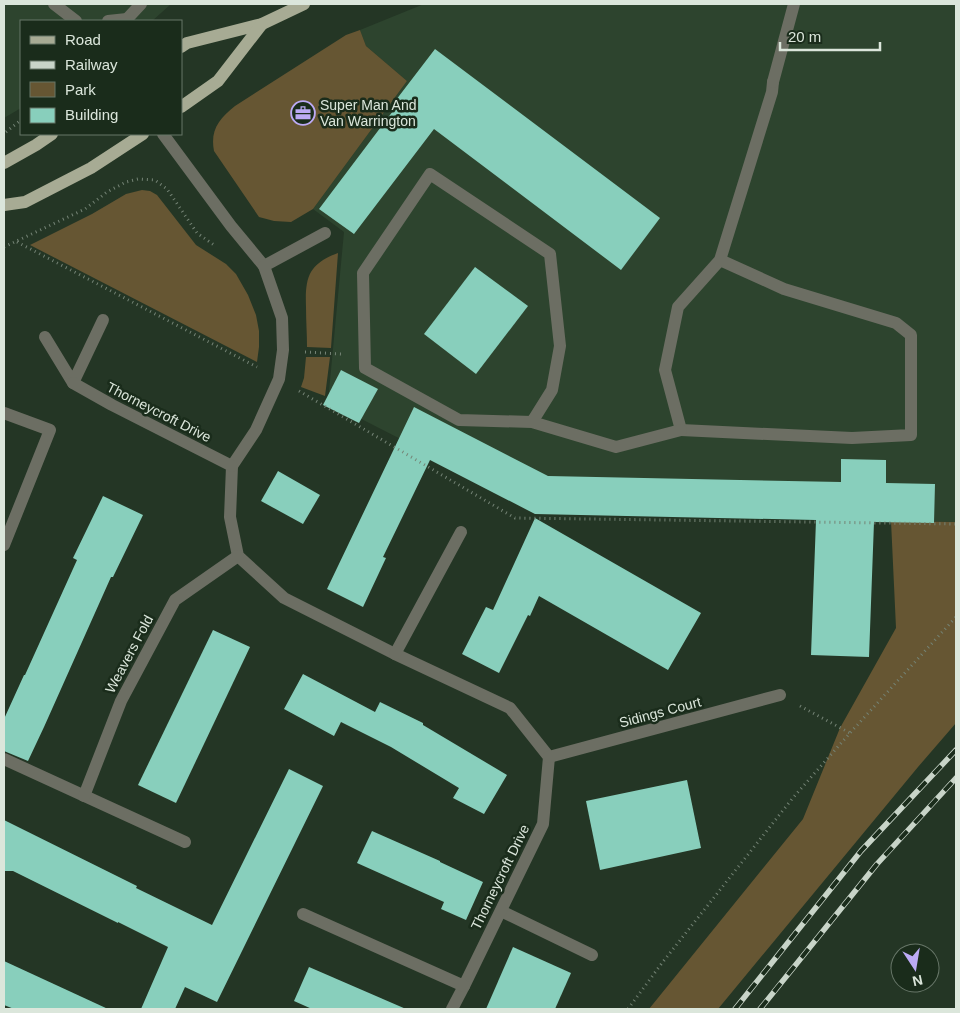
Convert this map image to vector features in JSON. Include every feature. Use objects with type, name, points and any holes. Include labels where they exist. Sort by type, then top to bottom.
[{"type":"main road","points":[[182,46],[187,43],[262,24],[304,4]]},
{"type":"main road","points":[[182,106],[218,81],[262,24]]},
{"type":"main road","points":[[4,162],[51,135]]},
{"type":"main road","points":[[4,205],[25,202],[83,173],[141,135]]},
{"type":"street","points":[[54,4],[75,20]]},
{"type":"street","points":[[118,20],[127,19],[141,4]]},
{"type":"street","points":[[681,430],[665,370],[678,307],[720,260],[772,92],[794,4]]},
{"type":"street","points":[[164,135],[231,226],[264,266],[282,318],[283,350],[279,380],[256,430],[232,466],[230,517],[238,556],[284,598],[394,654],[510,708],[549,757]]},
{"type":"street","points":[[532,422],[552,390],[560,346],[550,254],[430,174],[363,273],[365,368],[459,420],[532,422],[616,447],[681,430],[852,438],[911,435],[910,335],[896,323],[784,289],[720,260]]},
{"type":"street","points":[[264,266],[325,233]]},
{"type":"street","points":[[74,383],[103,320]]},
{"type":"street","name":"Thorneycroft Drive","points":[[44,336],[74,383],[112,405],[232,466]]},
{"type":"street","points":[[4,413],[50,430],[4,545]]},
{"type":"street","points":[[394,654],[462,532]]},
{"type":"street","name":"Weavers Fold","points":[[84,796],[121,701],[174,600],[238,556]]},
{"type":"street","name":"Sidings Court","points":[[549,757],[780,695]]},
{"type":"street","name":"Thorneycroft Drive","points":[[452,1009],[543,824],[549,757]]},
{"type":"street","points":[[4,759],[185,842]]},
{"type":"street","points":[[501,911],[592,955]]},
{"type":"street","points":[[303,914],[464,986]]},
{"type":"path","points":[[4,134],[20,121]]},
{"type":"path","points":[[4,247],[85,208],[107,192],[126,182],[138,179],[155,180],[167,189],[197,233],[216,246]]},
{"type":"path","points":[[16,242],[262,370]]},
{"type":"path","points":[[302,352],[364,355]]},
{"type":"path","points":[[295,388],[515,518],[956,524]]},
{"type":"path","points":[[628,1009],[662,963],[792,799],[956,617]]},
{"type":"path","points":[[780,695],[850,733]]},
{"type":"shaded area","points":[[4,4],[171,4],[153,20],[20,20],[20,109],[4,118]]},
{"type":"shaded area","points":[[424,4],[956,5],[956,522],[542,511],[328,402],[344,232],[313,209],[407,81],[366,46],[360,30]]},
{"type":"green space","points":[[360,30],[366,46],[407,81],[313,209],[291,222],[274,221],[259,217],[214,151],[213,137],[220,120],[235,106],[346,35]]},
{"type":"green space","points":[[142,190],[150,191],[157,195],[196,245],[226,264],[236,274],[248,295],[256,315],[259,331],[257,362],[30,245],[92,214],[126,194]]},
{"type":"green space","points":[[338,253],[331,348],[307,347],[306,288],[310,273],[320,262]]},
{"type":"green space","points":[[306,357],[330,357],[325,396],[301,387]]},
{"type":"green space","points":[[891,521],[956,522],[956,723],[718,1009],[649,1009],[803,819],[840,728],[896,628]]},
{"type":"building","points":[[435,49],[660,218],[621,270],[434,129],[354,234],[319,209],[399,103],[396,100]]},
{"type":"building","points":[[475,267],[528,306],[476,374],[424,334]]},
{"type":"building","points":[[341,370],[378,389],[359,423],[323,405]]},
{"type":"building","points":[[414,407],[548,476],[841,482],[841,459],[886,460],[886,483],[935,484],[934,523],[874,522],[869,657],[811,655],[816,520],[535,514],[430,460],[383,557],[386,558],[363,607],[327,589]]},
{"type":"building","points":[[278,471],[320,495],[303,524],[261,501]]},
{"type":"building","points":[[103,496],[143,515],[113,577],[111,577],[28,761],[4,751],[4,719],[77,560],[73,558]]},
{"type":"building","points":[[535,518],[701,613],[668,670],[539,596],[499,673],[462,654],[486,607],[493,610]]},
{"type":"building","points":[[213,630],[250,647],[176,803],[138,785]]},
{"type":"building","points":[[303,674],[375,712],[380,702],[423,723],[423,725],[507,775],[484,814],[453,798],[459,788],[391,747],[341,722],[334,736],[284,709]]},
{"type":"building","points":[[289,769],[323,786],[217,1002],[185,987],[175,1009],[141,1009],[168,947],[13,871],[4,871],[4,820],[212,925]]},
{"type":"building","points":[[687,780],[701,848],[600,870],[586,801]]},
{"type":"building","points":[[372,831],[483,882],[466,920],[441,909],[444,902],[357,863]]},
{"type":"building","points":[[513,947],[571,973],[555,1009],[486,1009]]},
{"type":"building","points":[[4,961],[108,1009],[14,1009],[4,1005]]},
{"type":"building","points":[[309,967],[406,1009],[312,1009],[294,1001]]},
{"type":"railway","points":[[735,1009],[861,851],[956,750]]},
{"type":"railway","points":[[760,1009],[877,864],[956,778]]},
{"type":"place","name":"Super Man And Van Warrington","points":[[303,113]]}]
